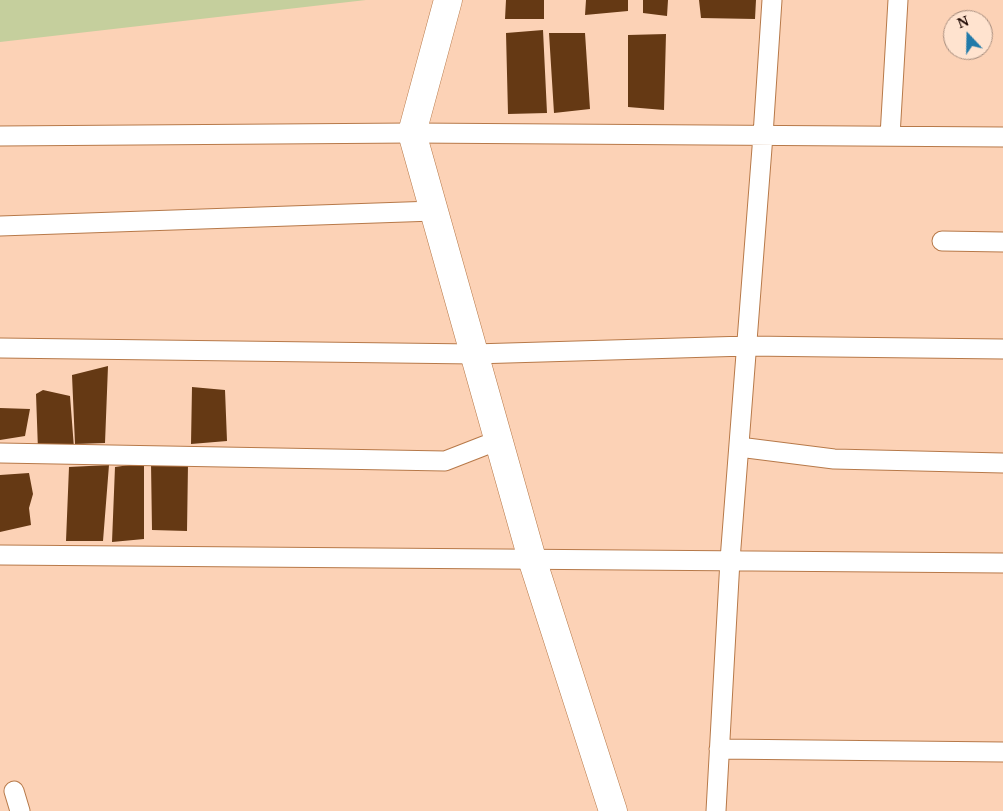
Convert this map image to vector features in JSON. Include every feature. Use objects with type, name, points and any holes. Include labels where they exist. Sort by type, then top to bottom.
[{"type":"main road","points":[[448,0],[412,133],[532,559],[613,811]]},
{"type":"street","points":[[716,811],[730,560],[772,0]]},
{"type":"street","points":[[890,136],[898,0]]},
{"type":"street","points":[[0,136],[412,133],[1003,137]]},
{"type":"street","points":[[0,226],[434,212]]},
{"type":"street","points":[[942,241],[1003,242]]},
{"type":"street","points":[[0,348],[474,354],[747,346],[1003,349]]},
{"type":"street","points":[[0,453],[444,461],[499,440]]},
{"type":"street","points":[[739,447],[834,459],[1003,463]]},
{"type":"street","points":[[0,555],[1003,562]]},
{"type":"street","points":[[719,749],[1003,752]]},
{"type":"street","points":[[14,791],[20,811]]},
{"type":"green space","points":[[0,0],[366,0],[0,42]]},
{"type":"building","points":[[506,0],[544,0],[544,19],[505,19]]},
{"type":"building","points":[[586,0],[628,0],[628,11],[585,15]]},
{"type":"building","points":[[643,0],[668,0],[667,16],[643,13]]},
{"type":"building","points":[[699,0],[756,0],[755,19],[701,18]]},
{"type":"building","points":[[543,30],[547,113],[508,114],[506,33]]},
{"type":"building","points":[[549,33],[585,33],[590,109],[554,113]]},
{"type":"building","points":[[666,34],[664,110],[628,107],[628,35]]},
{"type":"building","points":[[108,366],[105,443],[75,444],[72,375]]},
{"type":"building","points":[[192,387],[225,390],[227,441],[191,444]]},
{"type":"building","points":[[43,390],[70,396],[74,448],[38,450],[36,394]]},
{"type":"building","points":[[0,408],[30,409],[25,436],[0,440]]},
{"type":"building","points":[[144,463],[144,539],[112,542],[115,467]]},
{"type":"building","points":[[151,463],[188,464],[187,531],[152,530]]},
{"type":"building","points":[[109,465],[103,541],[66,541],[69,467]]},
{"type":"building","points":[[29,473],[33,494],[29,508],[31,525],[0,532],[0,475]]}]
